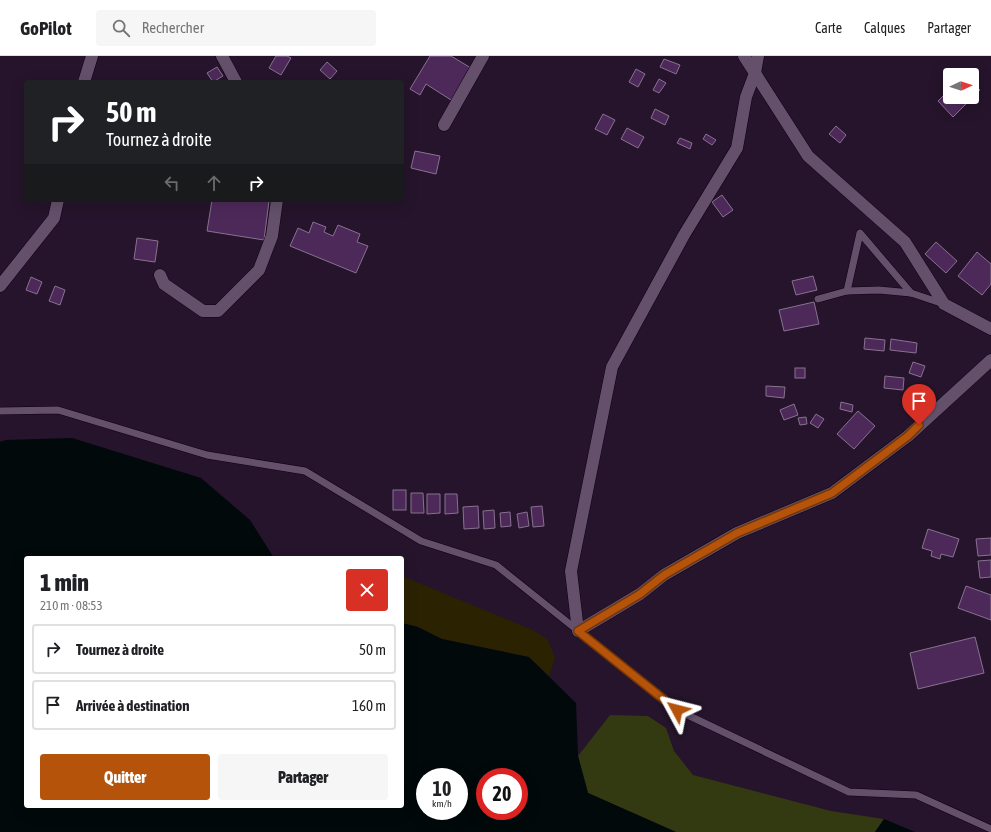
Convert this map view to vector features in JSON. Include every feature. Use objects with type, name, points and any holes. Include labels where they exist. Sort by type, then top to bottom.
[{"type":"street","points":[[85,80],[92,56]]},
{"type":"street","points":[[222,56],[235,80]]},
{"type":"street","points":[[444,125],[483,56]]},
{"type":"street","points":[[744,56],[808,156],[905,242],[944,304],[991,329]]},
{"type":"street","points":[[758,56],[755,73],[746,97],[736,148],[684,235],[612,367],[571,571],[578,631],[640,594],[664,575],[737,533],[832,493],[908,436],[991,360]]},
{"type":"street","points":[[0,286],[54,218],[58,202]]},
{"type":"street","points":[[160,275],[164,284],[203,311],[218,311],[259,270],[272,236],[277,202]]},
{"type":"lane","points":[[847,291],[860,233],[911,293]]},
{"type":"lane","points":[[818,299],[847,291],[879,290],[911,293],[944,304]]},
{"type":"lane","points":[[0,411],[58,410],[207,455],[305,471],[421,541],[496,565],[677,710],[849,792],[916,795],[991,829]]},
{"type":"green space","points":[[610,715],[648,716],[666,728],[674,751],[693,775],[831,811],[884,819],[875,832],[676,832],[588,793],[578,756]]},
{"type":"sand","points":[[404,577],[533,630],[548,640],[555,658],[549,677],[529,657],[442,639],[418,627],[404,624]]},
{"type":"shaded area","points":[[72,438],[201,478],[250,520],[273,556],[24,556],[24,808],[404,808],[404,624],[418,627],[442,639],[529,657],[576,703],[578,756],[588,793],[676,832],[0,832],[0,442],[6,440]]},
{"type":"shaded area","points":[[884,819],[915,832],[875,832]]},
{"type":"building","points":[[276,56],[287,56],[291,58],[281,75],[269,68]]},
{"type":"building","points":[[430,56],[451,56],[471,68],[451,100],[426,84],[420,95],[410,89]]},
{"type":"building","points":[[664,59],[680,65],[676,74],[660,67]]},
{"type":"building","points":[[327,62],[337,71],[330,79],[320,70]]},
{"type":"building","points":[[217,67],[223,76],[216,80],[212,80],[207,73]]},
{"type":"building","points":[[636,69],[645,74],[638,87],[629,82]]},
{"type":"building","points":[[659,79],[666,83],[659,93],[653,90]]},
{"type":"building","points":[[943,96],[943,104],[966,104],[953,117],[938,101]]},
{"type":"building","points":[[655,109],[669,116],[665,125],[651,118]]},
{"type":"building","points":[[603,114],[615,120],[607,135],[595,129]]},
{"type":"building","points":[[836,126],[846,135],[840,143],[829,134]]},
{"type":"building","points":[[627,128],[644,137],[638,148],[621,139]]},
{"type":"building","points":[[706,134],[716,140],[712,145],[703,139]]},
{"type":"building","points":[[680,138],[692,143],[690,149],[677,143]]},
{"type":"building","points":[[415,151],[440,156],[436,174],[411,168]]},
{"type":"building","points":[[722,195],[733,210],[723,217],[712,202]]},
{"type":"building","points":[[212,202],[269,202],[264,240],[207,231]]},
{"type":"building","points":[[313,222],[326,227],[324,232],[333,236],[338,225],[360,234],[357,242],[368,246],[356,273],[290,246],[298,228],[309,233]]},
{"type":"building","points":[[137,238],[158,241],[155,262],[134,259]]},
{"type":"building","points":[[936,242],[957,261],[946,273],[925,254]]},
{"type":"building","points":[[977,252],[991,264],[991,284],[982,295],[958,276]]},
{"type":"building","points":[[813,276],[817,290],[796,295],[792,281]]},
{"type":"building","points":[[31,277],[42,282],[37,294],[26,290]]},
{"type":"building","points":[[55,286],[65,290],[60,305],[49,301]]},
{"type":"building","points":[[814,302],[819,324],[784,331],[779,310]]},
{"type":"building","points":[[865,338],[885,340],[884,351],[864,349]]},
{"type":"building","points":[[891,339],[917,343],[916,353],[890,350]]},
{"type":"building","points":[[913,362],[925,366],[921,377],[909,373]]},
{"type":"building","points":[[795,368],[805,368],[805,378],[795,378]]},
{"type":"building","points":[[885,376],[904,378],[903,390],[884,388]]},
{"type":"building","points":[[766,386],[785,387],[784,398],[766,396]]},
{"type":"building","points":[[841,402],[853,405],[852,412],[840,409]]},
{"type":"building","points":[[794,404],[798,415],[784,420],[780,410]]},
{"type":"building","points":[[858,411],[875,426],[854,449],[837,434]]},
{"type":"building","points":[[816,414],[824,419],[818,428],[810,423]]},
{"type":"building","points":[[806,417],[807,424],[800,425],[798,418]]},
{"type":"building","points":[[393,490],[406,490],[406,510],[393,510]]},
{"type":"building","points":[[411,493],[423,493],[424,513],[411,513]]},
{"type":"building","points":[[427,494],[440,494],[440,513],[427,514]]},
{"type":"building","points":[[445,494],[457,494],[458,513],[445,514]]},
{"type":"building","points":[[478,506],[479,528],[464,529],[463,507]]},
{"type":"building","points":[[542,506],[544,526],[533,527],[531,507]]},
{"type":"building","points":[[494,510],[495,528],[484,529],[483,511]]},
{"type":"building","points":[[510,512],[511,526],[501,527],[500,513]]},
{"type":"building","points":[[527,512],[529,526],[519,528],[517,514]]},
{"type":"building","points":[[928,529],[959,539],[953,557],[941,554],[940,559],[931,556],[932,551],[922,548]]},
{"type":"building","points":[[991,538],[991,555],[978,556],[976,539]]},
{"type":"building","points":[[991,560],[991,577],[980,578],[978,561]]},
{"type":"building","points":[[966,586],[991,595],[991,620],[958,608]]},
{"type":"building","points":[[975,637],[984,673],[918,689],[910,653]]},
{"type":"route","points":[[677,710],[578,631],[640,594],[664,575],[737,533],[832,493],[908,436],[919,425]]}]
